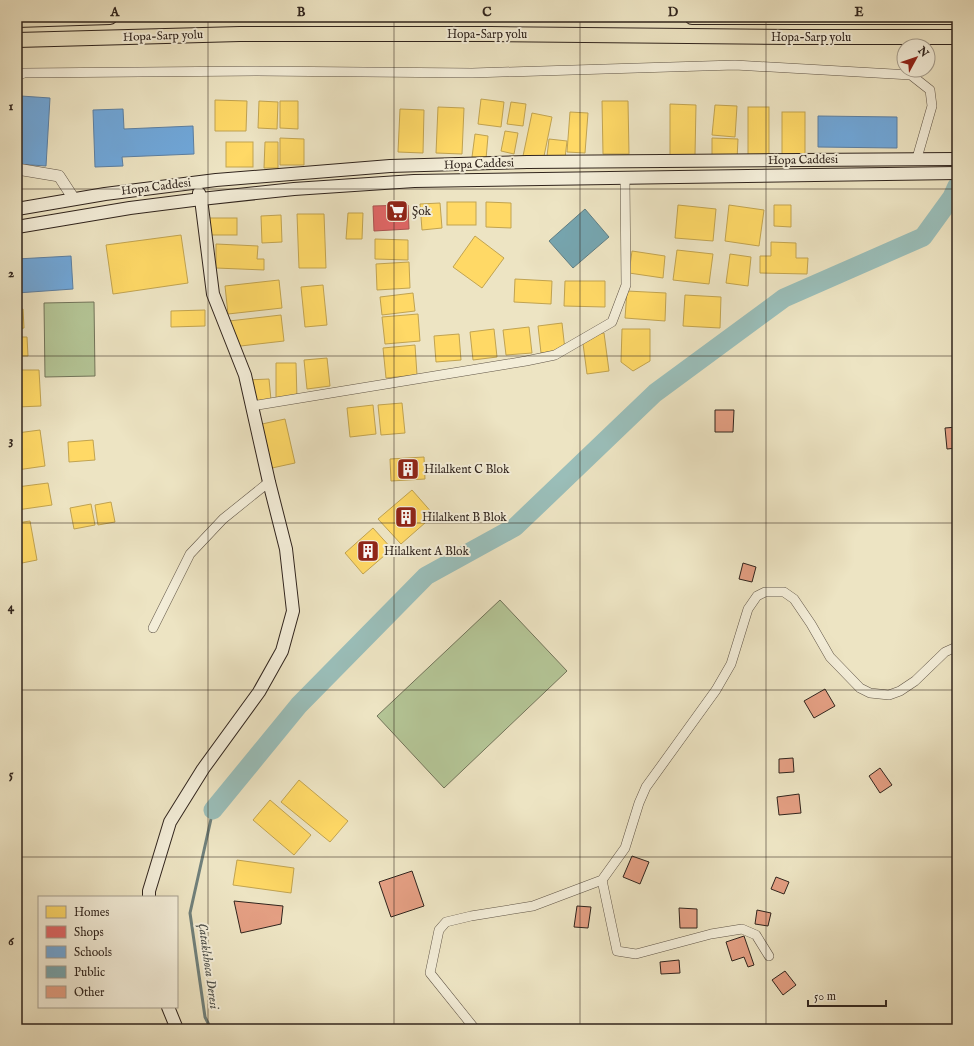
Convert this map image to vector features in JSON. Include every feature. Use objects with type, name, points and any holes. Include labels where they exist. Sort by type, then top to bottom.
[{"type":"highway","points":[[17,20],[110,17]]},
{"type":"highway","points":[[692,17],[957,17]]},
{"type":"highway","name":"Hopa-Sarp yolu","points":[[17,40],[240,34],[957,37]]},
{"type":"main road","name":"Hopa Caddesi","points":[[17,209],[105,194],[195,182],[390,166],[527,162],[957,158]]},
{"type":"main road","name":"Hopa Caddesi","points":[[17,227],[122,209],[201,199],[294,189],[414,181],[933,173],[957,174]]},
{"type":"main road","points":[[148,896],[170,822],[204,768],[259,692],[282,651],[293,611],[286,549],[245,375],[213,294],[201,199],[195,182]]},
{"type":"main road","points":[[168,1008],[177,1029]]},
{"type":"street","points":[[17,76],[24,73],[256,71],[472,73],[735,65],[912,75],[930,90],[932,106],[917,158]]},
{"type":"street","points":[[17,169],[59,176],[74,199]]},
{"type":"street","points":[[252,406],[526,362],[555,355],[612,322],[626,285],[625,178]]},
{"type":"street","points":[[153,628],[190,554],[223,519],[269,482]]},
{"type":"street","points":[[475,1029],[430,974],[439,930],[446,922],[471,916],[533,906],[602,880],[625,848],[646,786],[716,690],[730,664],[748,609],[757,596],[766,592],[784,592],[794,599],[811,624],[830,657],[860,688],[870,693],[889,695],[900,692],[915,681],[945,652],[957,648]]},
{"type":"street","points":[[602,880],[617,951],[636,954],[711,934],[742,929],[756,935],[769,956]]},
{"type":"green space","points":[[94,302],[95,376],[45,377],[44,303]]},
{"type":"green space","points":[[500,600],[567,671],[444,788],[377,716]]},
{"type":"building: Homes","points":[[481,99],[504,102],[501,127],[478,124]]},
{"type":"building: Homes","points":[[215,100],[247,101],[246,131],[215,131]]},
{"type":"building: Homes","points":[[259,101],[278,102],[277,129],[258,128]]},
{"type":"building: Homes","points":[[280,101],[298,101],[298,129],[280,128]]},
{"type":"building: Homes","points":[[602,101],[628,101],[629,154],[603,154]]},
{"type":"building: Homes","points":[[511,102],[526,104],[523,126],[507,124]]},
{"type":"building: Homes","points":[[670,104],[696,105],[695,155],[670,155]]},
{"type":"building: Homes","points":[[715,105],[737,106],[735,137],[712,135]]},
{"type":"building: Homes","points":[[438,107],[464,108],[462,154],[436,153]]},
{"type":"building: Homes","points":[[748,107],[769,107],[769,156],[748,156]]},
{"type":"building: Homes","points":[[400,109],[424,110],[423,153],[398,152]]},
{"type":"building: Homes","points":[[570,112],[588,113],[585,153],[567,152]]},
{"type":"building: Homes","points":[[782,112],[805,112],[805,157],[782,157]]},
{"type":"building: Homes","points":[[532,113],[552,117],[543,161],[523,156]]},
{"type":"building: Homes","points":[[505,131],[518,133],[514,154],[501,151]]},
{"type":"building: Homes","points":[[475,134],[488,136],[486,159],[472,157]]},
{"type":"building: Homes","points":[[280,138],[304,139],[304,165],[280,165]]},
{"type":"building: Homes","points":[[712,138],[738,139],[737,160],[712,159]]},
{"type":"building: Homes","points":[[549,139],[567,141],[565,158],[547,156]]},
{"type":"building: Homes","points":[[226,142],[253,142],[253,167],[226,167]]},
{"type":"building: Homes","points":[[265,142],[278,142],[278,168],[264,168]]},
{"type":"building: Homes","points":[[447,202],[476,202],[476,225],[447,225]]},
{"type":"building: Homes","points":[[486,202],[511,203],[511,228],[486,227]]},
{"type":"building: Homes","points":[[440,203],[442,228],[422,230],[420,204]]},
{"type":"building: Homes","points":[[678,205],[716,209],[713,241],[675,238]]},
{"type":"building: Homes","points":[[729,205],[764,210],[759,246],[725,241]]},
{"type":"building: Homes","points":[[774,205],[791,205],[791,227],[774,226]]},
{"type":"building: Homes","points":[[348,213],[363,213],[362,239],[346,239]]},
{"type":"building: Homes","points":[[297,214],[324,214],[326,268],[299,268]]},
{"type":"building: Homes","points":[[281,215],[282,242],[262,243],[261,216]]},
{"type":"building: Homes","points":[[202,218],[237,218],[237,235],[202,235]]},
{"type":"building: Homes","points":[[181,235],[188,283],[113,294],[106,245]]},
{"type":"building: Homes","points":[[475,236],[504,258],[482,288],[453,267]]},
{"type":"building: Homes","points":[[375,239],[408,240],[408,260],[375,259]]},
{"type":"building: Homes","points":[[771,242],[796,243],[796,258],[808,258],[807,274],[760,273],[760,256],[771,256]]},
{"type":"building: Homes","points":[[216,244],[258,246],[257,259],[264,259],[264,270],[216,268]]},
{"type":"building: Homes","points":[[677,250],[713,254],[709,284],[673,280]]},
{"type":"building: Homes","points":[[632,251],[665,256],[663,278],[629,273]]},
{"type":"building: Homes","points":[[730,254],[751,257],[748,286],[726,283]]},
{"type":"building: Homes","points":[[409,262],[410,288],[377,290],[376,264]]},
{"type":"building: Homes","points":[[515,279],[552,281],[551,304],[514,302]]},
{"type":"building: Homes","points":[[279,280],[282,308],[228,314],[225,286]]},
{"type":"building: Homes","points":[[565,281],[605,281],[605,307],[564,306]]},
{"type":"building: Homes","points":[[323,285],[327,325],[305,327],[301,287]]},
{"type":"building: Homes","points":[[627,291],[666,293],[665,321],[625,318]]},
{"type":"building: Homes","points":[[413,293],[415,311],[382,315],[380,297]]},
{"type":"building: Homes","points":[[685,295],[721,297],[720,328],[683,326]]},
{"type":"building: Homes","points":[[23,309],[24,328],[17,329],[17,310]]},
{"type":"building: Homes","points":[[205,310],[205,326],[171,327],[171,311]]},
{"type":"building: Homes","points":[[418,314],[420,341],[385,344],[382,317]]},
{"type":"building: Homes","points":[[281,315],[284,341],[232,347],[229,321]]},
{"type":"building: Homes","points":[[562,323],[565,350],[541,353],[538,326]]},
{"type":"building: Homes","points":[[529,327],[532,353],[506,355],[503,330]]},
{"type":"building: Homes","points":[[494,329],[497,357],[473,360],[470,332]]},
{"type":"building: Homes","points":[[622,329],[650,329],[650,361],[633,371],[621,362]]},
{"type":"building: Homes","points":[[604,333],[609,371],[587,374],[582,336]]},
{"type":"building: Homes","points":[[459,334],[461,360],[436,362],[434,336]]},
{"type":"building: Homes","points":[[17,337],[27,337],[28,356],[17,356]]},
{"type":"building: Homes","points":[[415,345],[417,375],[386,378],[383,348]]},
{"type":"building: Homes","points":[[327,358],[330,386],[307,389],[304,360]]},
{"type":"building: Homes","points":[[276,363],[296,363],[297,399],[276,399]]},
{"type":"building: Homes","points":[[17,370],[39,370],[41,406],[17,407]]},
{"type":"building: Homes","points":[[269,379],[271,400],[248,401],[247,380]]},
{"type":"building: Homes","points":[[402,403],[405,433],[381,435],[378,405]]},
{"type":"building: Homes","points":[[373,405],[376,434],[350,437],[347,408]]},
{"type":"building: Homes","points":[[285,419],[295,463],[272,468],[262,424]]},
{"type":"building: Homes","points":[[40,430],[45,466],[17,470],[17,433]]},
{"type":"building: Homes","points":[[93,440],[95,460],[69,462],[68,442]]},
{"type":"building: Homes","name":"Hilalkent C Blok","points":[[424,457],[425,479],[391,481],[390,459]]},
{"type":"building: Homes","points":[[48,483],[52,505],[17,510],[17,487]]},
{"type":"building: Homes","name":"Hilalkent B Blok","points":[[412,490],[434,515],[401,544],[378,519]]},
{"type":"building: Homes","points":[[111,502],[115,522],[98,525],[95,505]]},
{"type":"building: Homes","points":[[91,504],[95,525],[74,529],[70,508]]},
{"type":"building: Homes","points":[[30,521],[37,560],[17,564],[17,523]]},
{"type":"building: Homes","name":"Hilalkent A Blok","points":[[373,528],[392,549],[363,574],[345,553]]},
{"type":"building: Homes","points":[[299,780],[348,821],[330,842],[281,802]]},
{"type":"building: Homes","points":[[270,800],[311,835],[294,855],[253,820]]},
{"type":"building: Homes","points":[[237,860],[294,868],[291,893],[233,885]]},
{"type":"building: Shops","points":[[408,205],[409,229],[374,231],[373,206]]},
{"type":"building: Schools","points":[[21,96],[50,98],[46,166],[17,164]]},
{"type":"building: Schools","points":[[123,109],[124,129],[193,126],[194,154],[122,157],[123,166],[95,167],[93,110]]},
{"type":"building: Schools","points":[[818,116],[897,117],[897,148],[818,147]]},
{"type":"building: Schools","points":[[71,256],[73,289],[17,293],[17,259]]},
{"type":"building: Public","points":[[585,209],[609,237],[573,268],[549,241]]},
{"type":"building: Other","points":[[715,410],[734,410],[733,432],[715,432]]},
{"type":"building: Other","points":[[957,427],[957,448],[947,449],[945,428]]},
{"type":"building: Other","points":[[743,563],[756,567],[752,582],[739,579]]},
{"type":"building: Other","points":[[825,689],[835,706],[814,718],[804,701]]},
{"type":"building: Other","points":[[793,758],[794,772],[779,773],[779,759]]},
{"type":"building: Other","points":[[880,768],[892,785],[880,793],[869,776]]},
{"type":"building: Other","points":[[799,794],[801,813],[779,815],[777,797]]},
{"type":"building: Other","points":[[632,856],[649,862],[640,884],[623,877]]},
{"type":"building: Other","points":[[412,871],[424,906],[391,917],[379,882]]},
{"type":"building: Other","points":[[776,877],[789,882],[784,894],[771,889]]},
{"type":"building: Other","points":[[234,901],[283,906],[281,924],[241,933]]},
{"type":"building: Other","points":[[577,906],[591,907],[588,928],[574,927]]},
{"type":"building: Other","points":[[679,908],[697,909],[697,928],[680,928]]},
{"type":"building: Other","points":[[757,910],[771,913],[768,926],[755,924]]},
{"type":"building: Other","points":[[744,936],[754,965],[748,967],[744,957],[732,961],[726,942]]},
{"type":"building: Other","points":[[679,960],[680,973],[661,974],[660,962]]},
{"type":"building: Other","points":[[785,971],[796,985],[783,995],[772,980]]},
{"type":"waterway","points":[[213,810],[299,705],[426,576],[515,527],[655,393],[784,298],[923,237],[952,197],[957,186]]},
{"type":"waterway","name":"Çataklıhoca Deresi","points":[[211,1029],[205,1017],[190,913],[213,810]]},
{"type":"place","name":"Şok","points":[[397,211]]},
{"type":"place","name":"Hilalkent C Blok","points":[[408,469]]},
{"type":"place","name":"Hilalkent B Blok","points":[[406,517]]},
{"type":"place","name":"Hilalkent A Blok","points":[[368,551]]}]
